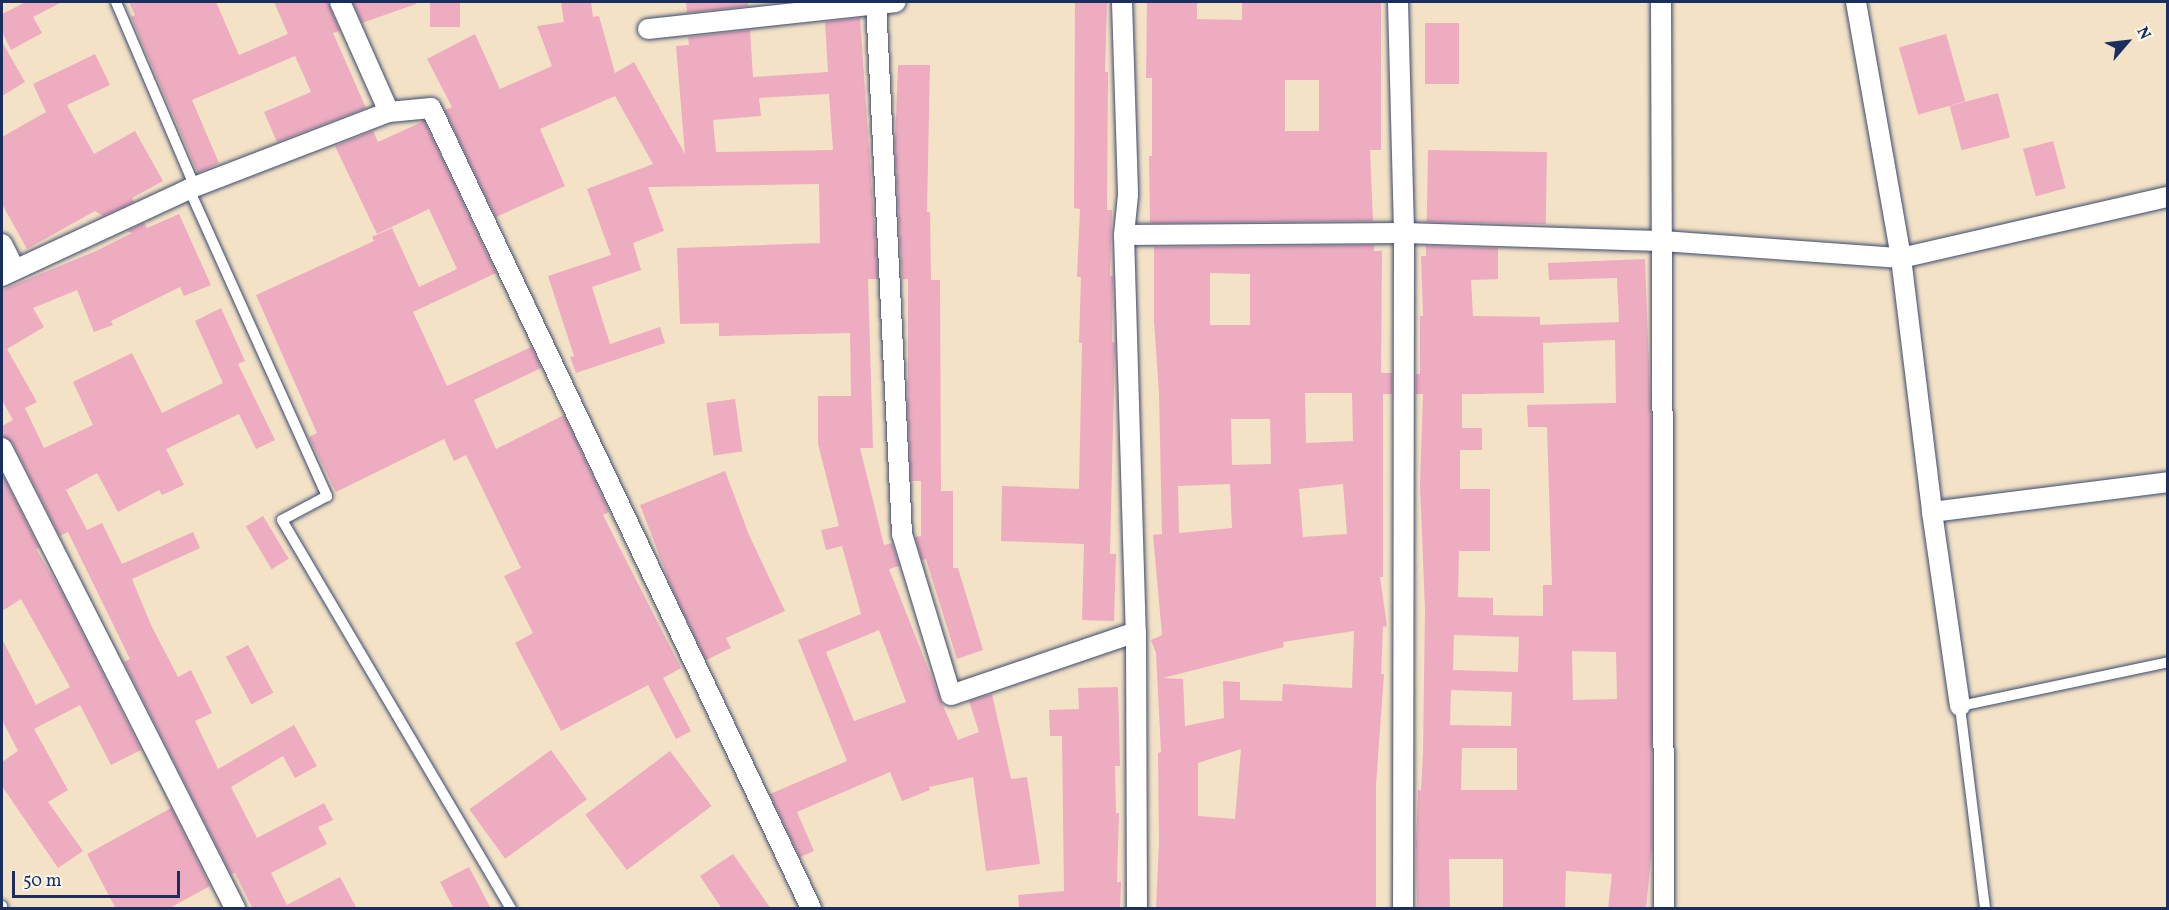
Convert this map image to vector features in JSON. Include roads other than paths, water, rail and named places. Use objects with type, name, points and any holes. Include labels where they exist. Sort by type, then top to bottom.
[{"type":"street","points":[[340,2],[389,112]]},
{"type":"street","points":[[648,29],[882,2],[902,534],[951,695],[1136,632]]},
{"type":"street","points":[[1122,2],[1128,195],[1124,235],[1136,632],[1137,909]]},
{"type":"street","points":[[1398,2],[1404,234],[1404,909]]},
{"type":"street","points":[[1661,2],[1664,909]]},
{"type":"street","points":[[1856,2],[1901,258],[1932,512],[1960,706]]},
{"type":"street","points":[[2,244],[8,272],[192,188],[389,112],[431,108],[811,909]]},
{"type":"street","points":[[1124,235],[1404,234],[1662,241],[1901,258],[2168,197]]},
{"type":"street","points":[[2,448],[235,909]]},
{"type":"street","points":[[1932,512],[2168,482]]},
{"type":"lane","points":[[116,2],[192,188],[327,496],[282,520],[511,909]]},
{"type":"lane","points":[[1985,909],[1960,706],[2168,662]]}]
